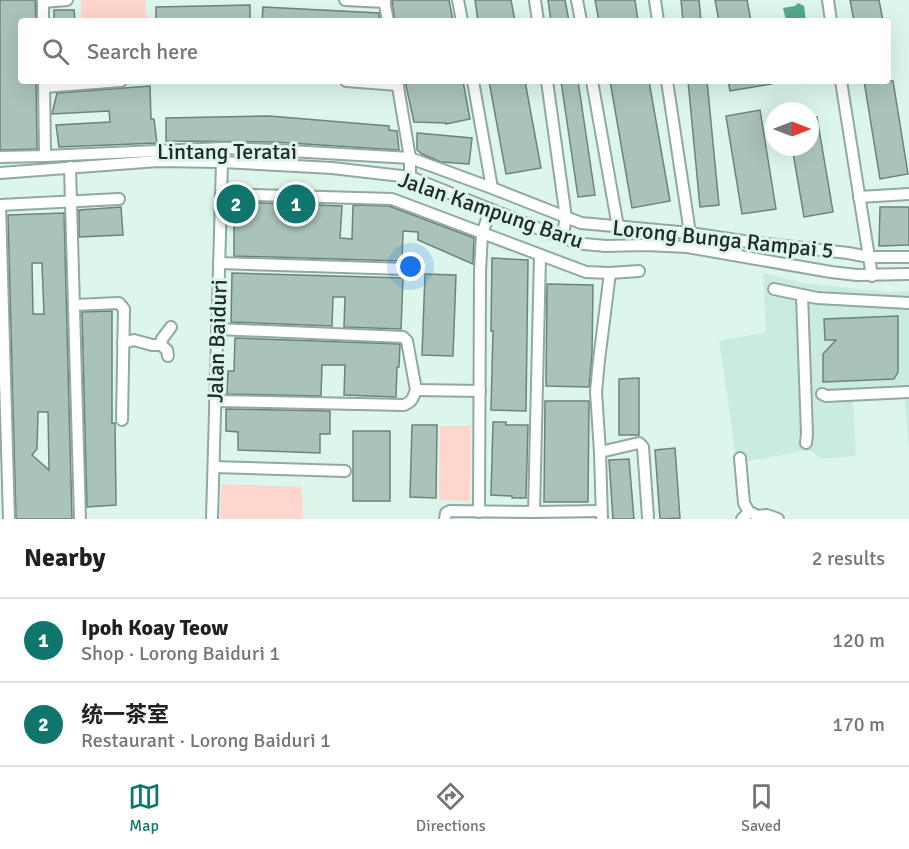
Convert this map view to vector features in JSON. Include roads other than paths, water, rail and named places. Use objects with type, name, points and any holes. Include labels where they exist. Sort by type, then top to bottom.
[{"type":"street","points":[[43,18],[43,1],[67,0]]},
{"type":"street","points":[[345,0],[384,1],[387,18]]},
{"type":"street","points":[[458,0],[461,18]]},
{"type":"street","points":[[535,0],[538,18]]},
{"type":"street","points":[[577,0],[580,18]]},
{"type":"street","points":[[655,0],[658,18]]},
{"type":"street","points":[[828,0],[831,18]]},
{"type":"street","points":[[44,84],[45,156]]},
{"type":"street","points":[[398,84],[410,158],[410,177]]},
{"type":"street","points":[[474,84],[492,188]]},
{"type":"street","points":[[547,84],[566,218],[562,238]]},
{"type":"street","points":[[593,84],[618,227]]},
{"type":"street","points":[[667,84],[690,233]]},
{"type":"street","points":[[841,84],[872,276]]},
{"type":"street","name":"Lintang Teratai","points":[[0,157],[224,148],[410,158]]},
{"type":"street","name":"Lorong Bunga Rampai 5","points":[[410,158],[581,223],[690,233],[868,257],[909,257]]},
{"type":"street","name":"Jalan Kampung Baru","points":[[0,173],[158,161],[332,168],[410,177],[562,238],[584,244],[687,247],[831,272],[872,276],[909,275]]},
{"type":"street","name":"Jalan Baiduri","points":[[212,519],[222,162]]},
{"type":"street","points":[[70,167],[80,519]]},
{"type":"street","points":[[221,194],[392,199],[586,272],[639,271]]},
{"type":"street","points":[[859,197],[909,194]]},
{"type":"street","points":[[9,519],[0,205],[119,199]]},
{"type":"street","points":[[479,512],[480,282],[482,234],[490,210]]},
{"type":"street","points":[[534,512],[540,256]]},
{"type":"street","points":[[219,263],[406,269]]},
{"type":"street","points":[[447,515],[479,512],[534,512],[602,515],[596,392],[610,273]]},
{"type":"street","points":[[774,289],[817,298],[909,303]]},
{"type":"street","points":[[802,295],[806,443]]},
{"type":"street","points":[[74,305],[119,303],[124,309],[124,330],[129,341],[122,420]]},
{"type":"street","points":[[161,345],[162,339],[171,327]]},
{"type":"street","points":[[215,401],[404,405],[410,402],[415,394],[408,341],[403,336],[218,329]]},
{"type":"street","points":[[129,341],[161,345],[167,350],[168,356]]},
{"type":"street","points":[[415,394],[480,391]]},
{"type":"street","points":[[822,394],[826,396],[909,392]]},
{"type":"street","points":[[600,452],[639,443],[643,447],[648,517]]},
{"type":"street","points":[[740,458],[745,516],[766,515],[778,519]]},
{"type":"street","points":[[214,467],[345,471]]},
{"type":"place","name":"统一茶室","points":[[236,204]]},
{"type":"place","name":"Ipoh Koay Teow","points":[[296,204]]}]
